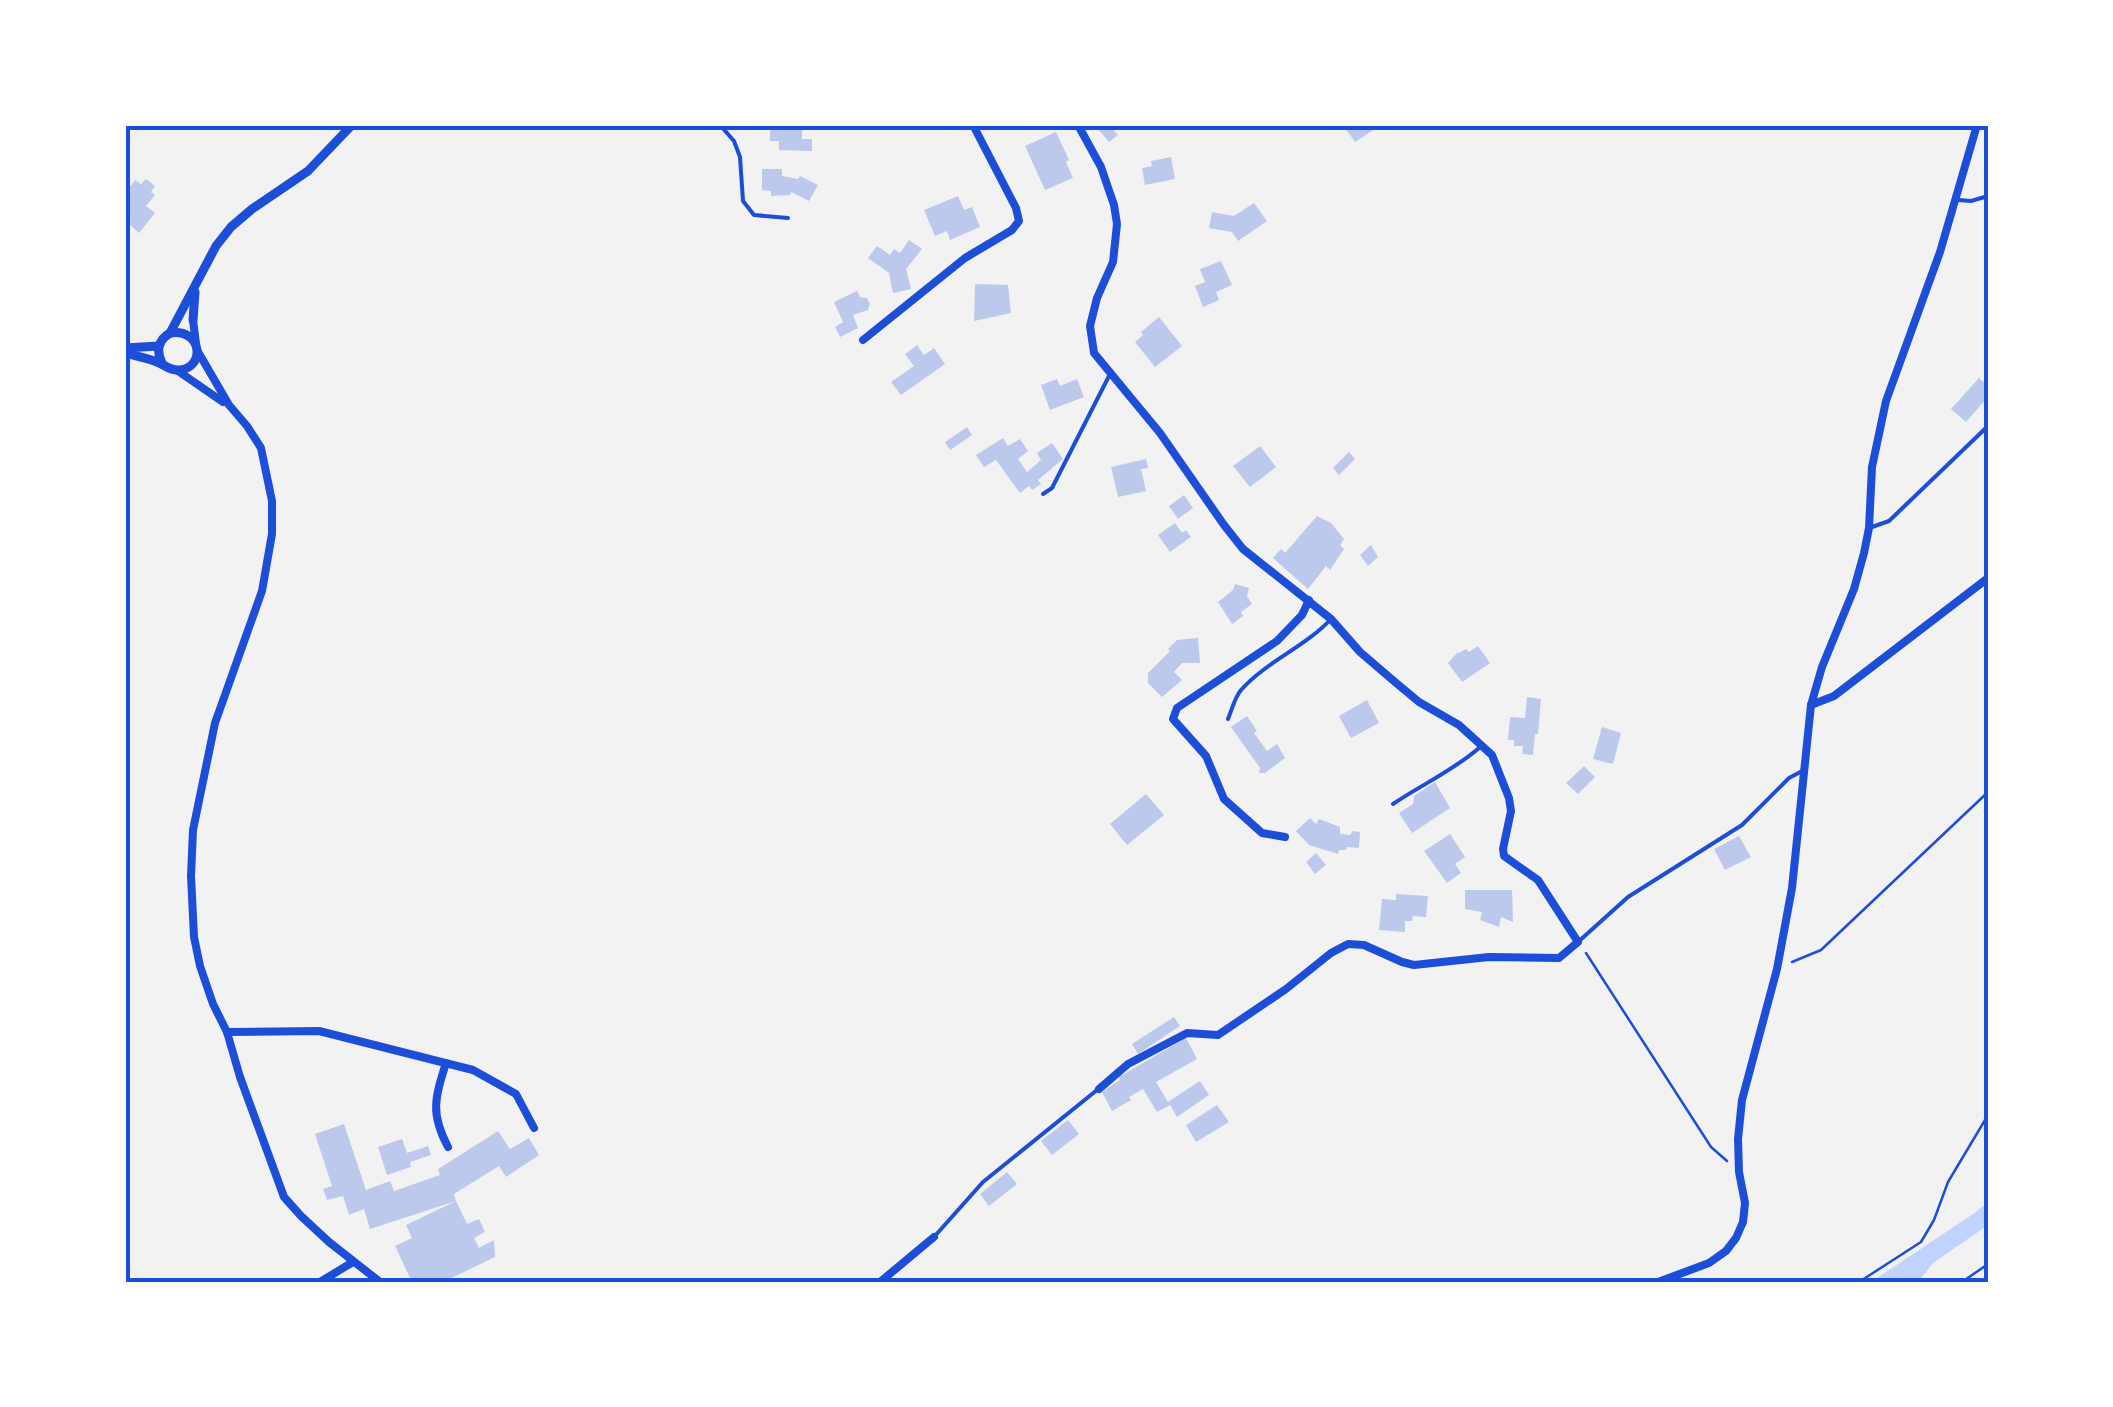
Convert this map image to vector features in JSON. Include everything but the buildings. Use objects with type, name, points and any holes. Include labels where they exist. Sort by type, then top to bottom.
[{"type":"street","points":[[170,333],[216,246],[231,227],[252,208],[308,171],[352,125]]},
{"type":"street","points":[[862,340],[965,258],[1012,230],[1019,221],[973,125]]},
{"type":"street","points":[[1078,125],[1101,167],[1117,224],[1113,262],[1090,326],[1094,353],[1160,433],[1243,549],[1310,600],[1395,682],[1459,725],[1492,755],[1511,810],[1504,856],[1538,880],[1578,942],[1559,958],[1489,957],[1414,964],[1364,945],[1348,944],[1331,952],[1286,989],[1218,1035],[1187,1033],[1128,1064],[1099,1089]]},
{"type":"street","points":[[1658,1282],[1726,1251],[1743,1222],[1738,1139],[1742,1100],[1777,969],[1792,888],[1810,705],[1854,589],[1870,528],[1872,467],[1886,401],[1940,252],[1977,125]]},
{"type":"street","points":[[178,370],[190,367],[196,357],[196,284]]},
{"type":"street","points":[[229,406],[188,334],[165,336],[159,346],[162,363],[229,406],[247,426],[261,448],[272,501],[272,534],[262,591],[215,722],[193,830],[194,936],[213,1004],[284,1197],[300,1216],[380,1282]]},
{"type":"street","points":[[125,350],[159,346]]},
{"type":"street","points":[[125,350],[162,363]]},
{"type":"street","points":[[1810,705],[1834,696],[1988,578]]},
{"type":"street","points":[[1285,837],[1262,833],[1224,799],[1206,756],[1173,719],[1176,708],[1277,641],[1310,600]]},
{"type":"street","points":[[226,1032],[320,1030],[474,1070],[516,1094],[534,1128]]},
{"type":"street","points":[[446,1063],[436,1096],[437,1126],[448,1147]]},
{"type":"street","points":[[880,1282],[934,1236]]},
{"type":"street","points":[[320,1282],[353,1262]]},
{"type":"lane","points":[[720,125],[734,141],[740,158],[743,201],[754,215],[788,218]]},
{"type":"lane","points":[[1955,200],[1988,196]]},
{"type":"lane","points":[[1044,494],[1052,488],[1110,374]]},
{"type":"lane","points":[[1870,528],[1890,521],[1988,426]]},
{"type":"lane","points":[[1228,719],[1238,692],[1316,635],[1331,619]]},
{"type":"lane","points":[[1393,804],[1483,745]]},
{"type":"lane","points":[[1578,942],[1628,896],[1742,825],[1789,778],[1804,770]]},
{"type":"lane","points":[[934,1236],[983,1182],[1099,1089]]},
{"type":"path","points":[[1777,969],[1821,950],[1988,792]]},
{"type":"path","points":[[1578,942],[1711,1147],[1739,1172]]},
{"type":"path","points":[[1858,1282],[1920,1242],[1934,1220],[1948,1182],[1988,1115]]},
{"type":"path","points":[[1962,1282],[1988,1264]]},
{"type":"water","points":[[1988,1202],[1988,1225],[1933,1263],[1918,1282],[1871,1282],[1976,1212]]}]
